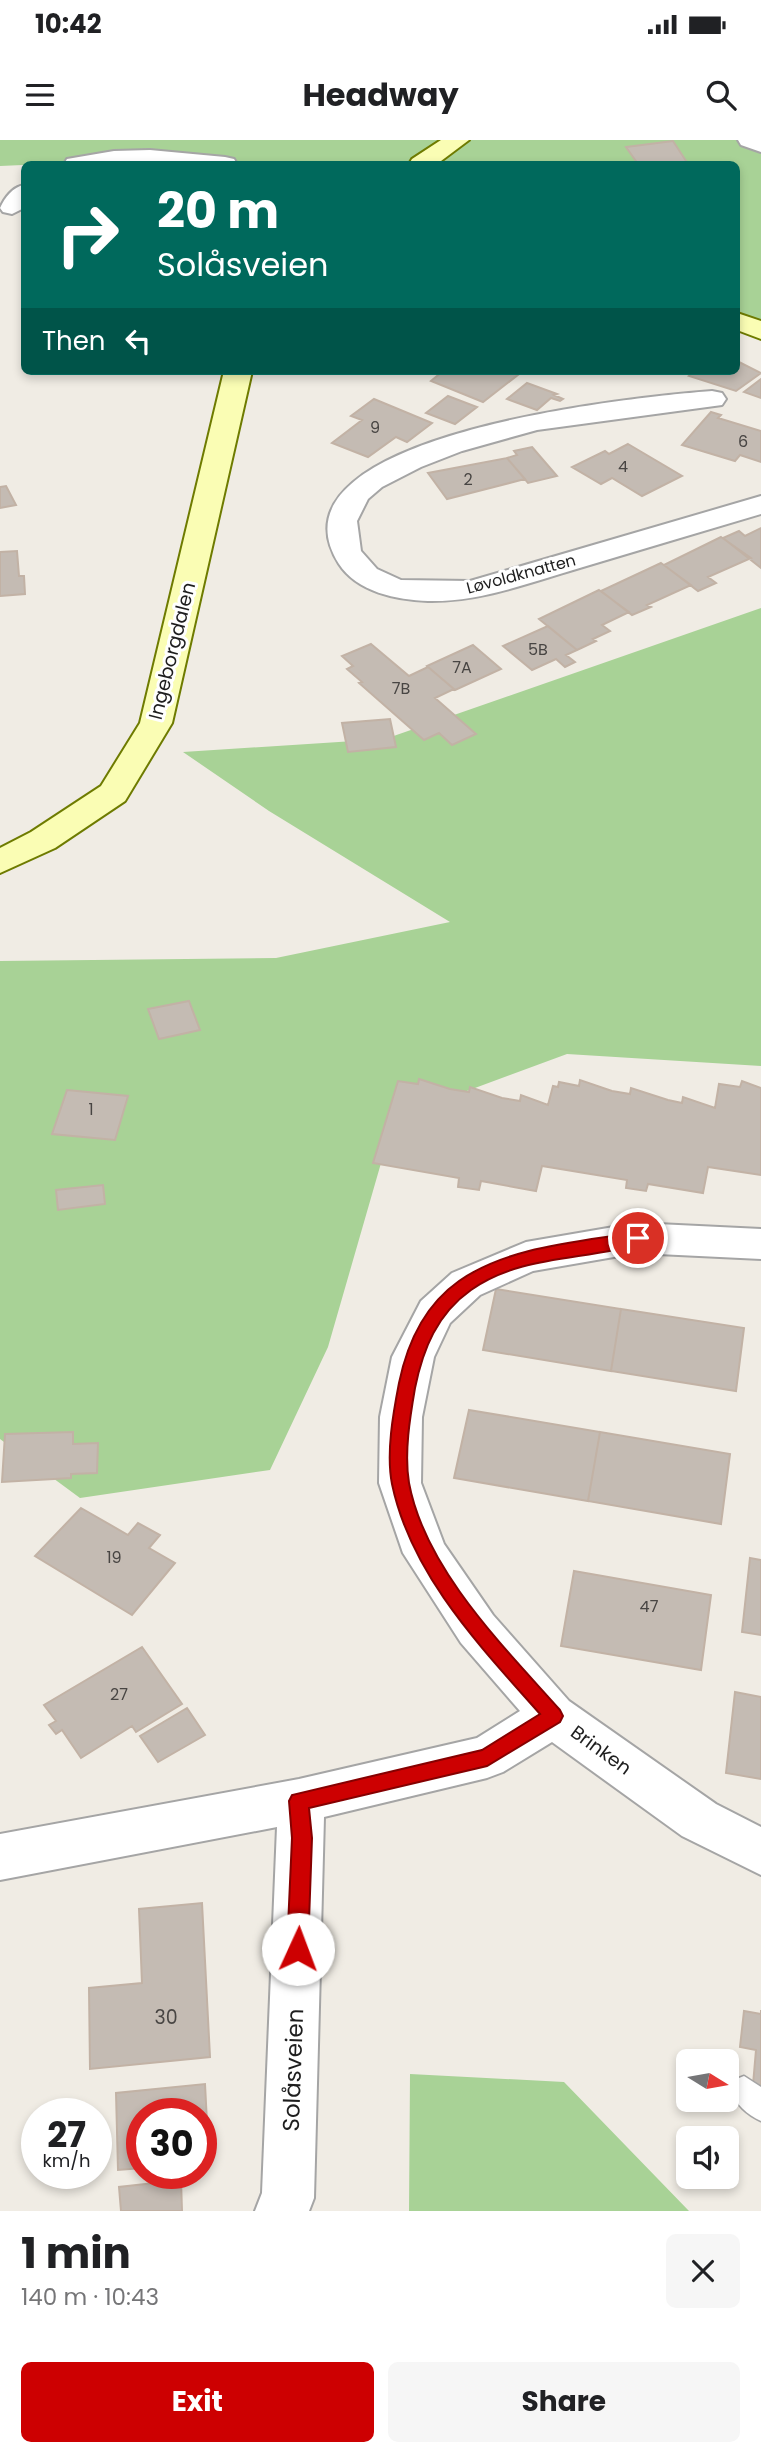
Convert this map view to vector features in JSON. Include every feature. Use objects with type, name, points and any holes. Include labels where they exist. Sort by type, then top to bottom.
[{"type":"main road","points":[[426,161],[457,140]]},
{"type":"main road","points":[[740,322],[761,331]]},
{"type":"main road","name":"Ingeborgdalen","points":[[0,862],[43,841],[113,793],[156,723],[237,375]]},
{"type":"street","points":[[750,140],[761,145]]},
{"type":"street","points":[[90,161],[145,156],[204,161]]},
{"type":"street","name":"Løvoldknatten","points":[[712,399],[627,406],[517,426],[460,441],[412,460],[369,483],[351,500],[341,525],[343,550],[354,565],[379,583],[403,591],[437,593],[472,590],[761,505]]},
{"type":"street","name":"Brinken","points":[[761,1244],[638,1238],[526,1257],[466,1284],[435,1312],[413,1357],[401,1417],[400,1483],[425,1553],[477,1629],[553,1716],[699,1820],[761,1852]]},
{"type":"street","points":[[0,1857],[299,1801],[487,1757],[553,1716]]},
{"type":"street","name":"Solåsveien","points":[[281,2211],[288,2198],[302,1838],[299,1801]]},
{"type":"green space","points":[[0,140],[761,140],[761,328],[740,319],[740,161],[21,161],[21,165],[0,166]]},
{"type":"green space","points":[[761,608],[761,1066],[567,1054],[394,1118],[328,1347],[270,1470],[80,1498],[0,1439],[0,961],[276,958],[450,922],[269,811],[183,752],[385,739]]},
{"type":"green space","points":[[410,2074],[564,2082],[689,2211],[409,2211]]},
{"type":"building","points":[[673,141],[686,161],[636,161],[626,147]]},
{"type":"building","points":[[740,362],[761,373],[736,391],[689,376],[740,375]]},
{"type":"building","points":[[438,375],[518,375],[483,402],[431,381]]},
{"type":"building","points":[[761,379],[761,398],[744,392]]},
{"type":"building","points":[[527,383],[557,394],[554,395],[563,399],[560,401],[551,398],[537,410],[507,399]]},
{"type":"building","points":[[448,396],[477,407],[455,424],[426,413]]},
{"type":"building","points":[[374,399],[432,423],[407,442],[396,437],[368,457],[332,443],[362,420],[351,416]]},
{"type":"building","points":[[711,412],[721,415],[718,418],[761,431],[761,462],[740,455],[735,461],[682,445]]},
{"type":"building","points":[[628,444],[682,476],[642,496],[612,478],[601,484],[572,467],[605,451],[609,454]]},
{"type":"building","points":[[532,447],[557,476],[528,483],[507,458],[517,455],[514,451]]},
{"type":"building","points":[[507,458],[525,479],[447,499],[428,473]]},
{"type":"building","points":[[6,486],[16,505],[0,508],[0,487]]},
{"type":"building","points":[[761,528],[761,568],[723,538],[739,531],[745,536]]},
{"type":"building","points":[[721,537],[751,558],[708,577],[716,583],[698,591],[664,565]]},
{"type":"building","points":[[17,551],[19,576],[24,576],[25,594],[0,596],[0,552]]},
{"type":"building","points":[[661,563],[691,585],[647,605],[651,607],[632,615],[601,591]]},
{"type":"building","points":[[599,590],[629,612],[602,625],[610,631],[593,639],[596,641],[577,650],[539,619]]},
{"type":"building","points":[[548,626],[577,650],[566,655],[575,662],[565,667],[556,659],[532,670],[503,646]]},
{"type":"building","points":[[371,644],[409,676],[428,667],[454,689],[435,698],[476,734],[452,745],[439,733],[424,740],[359,683],[362,682],[347,669],[353,666],[342,656]]},
{"type":"building","points":[[473,645],[501,669],[455,690],[427,666]]},
{"type":"building","points":[[390,719],[396,747],[348,752],[342,723]]},
{"type":"building","points":[[189,1001],[200,1030],[159,1039],[148,1009]]},
{"type":"building","points":[[419,1079],[450,1089],[469,1092],[470,1087],[520,1101],[521,1095],[548,1105],[553,1086],[558,1087],[559,1082],[579,1086],[580,1080],[612,1091],[630,1094],[631,1088],[682,1103],[683,1097],[715,1108],[719,1084],[740,1087],[742,1081],[761,1088],[761,1175],[708,1167],[703,1193],[648,1184],[646,1191],[626,1188],[627,1180],[542,1166],[536,1191],[481,1181],[479,1190],[458,1187],[459,1178],[373,1163],[398,1081],[418,1084]]},
{"type":"building","points":[[67,1090],[128,1096],[115,1140],[52,1134]]},
{"type":"building","points":[[103,1185],[105,1204],[58,1210],[56,1190]]},
{"type":"building","points":[[496,1289],[621,1309],[611,1371],[483,1350]]},
{"type":"building","points":[[621,1309],[744,1328],[736,1391],[611,1371]]},
{"type":"building","points":[[469,1410],[600,1432],[588,1501],[454,1478]]},
{"type":"building","points":[[73,1432],[73,1444],[98,1443],[97,1473],[71,1474],[71,1478],[2,1482],[5,1434]]},
{"type":"building","points":[[600,1432],[730,1454],[721,1524],[588,1501]]},
{"type":"building","points":[[81,1508],[128,1535],[138,1523],[160,1535],[149,1548],[175,1563],[132,1615],[35,1556]]},
{"type":"building","points":[[750,1558],[761,1560],[761,1635],[742,1632]]},
{"type":"building","points":[[574,1571],[711,1595],[701,1670],[561,1646]]},
{"type":"building","points":[[142,1647],[182,1704],[136,1732],[132,1726],[81,1758],[62,1730],[56,1734],[49,1725],[56,1721],[44,1705]]},
{"type":"building","points":[[735,1692],[761,1697],[761,1779],[726,1773]]},
{"type":"building","points":[[187,1708],[205,1735],[158,1762],[140,1736]]},
{"type":"building","points":[[202,1903],[210,2057],[90,2069],[89,1988],[142,1983],[139,1909]]},
{"type":"building","points":[[744,2011],[761,2014],[761,2086],[753,2085],[756,2050],[740,2047]]},
{"type":"building","points":[[205,2084],[206,2098],[126,2098],[126,2169],[118,2170],[116,2093]]},
{"type":"building","points":[[119,2187],[181,2189],[182,2211],[121,2211]]},
{"type":"route","points":[[298,1949],[302,1838],[299,1801],[487,1757],[553,1716],[477,1629],[425,1553],[400,1483],[401,1417],[413,1357],[435,1312],[466,1284],[526,1257],[638,1238]]}]
